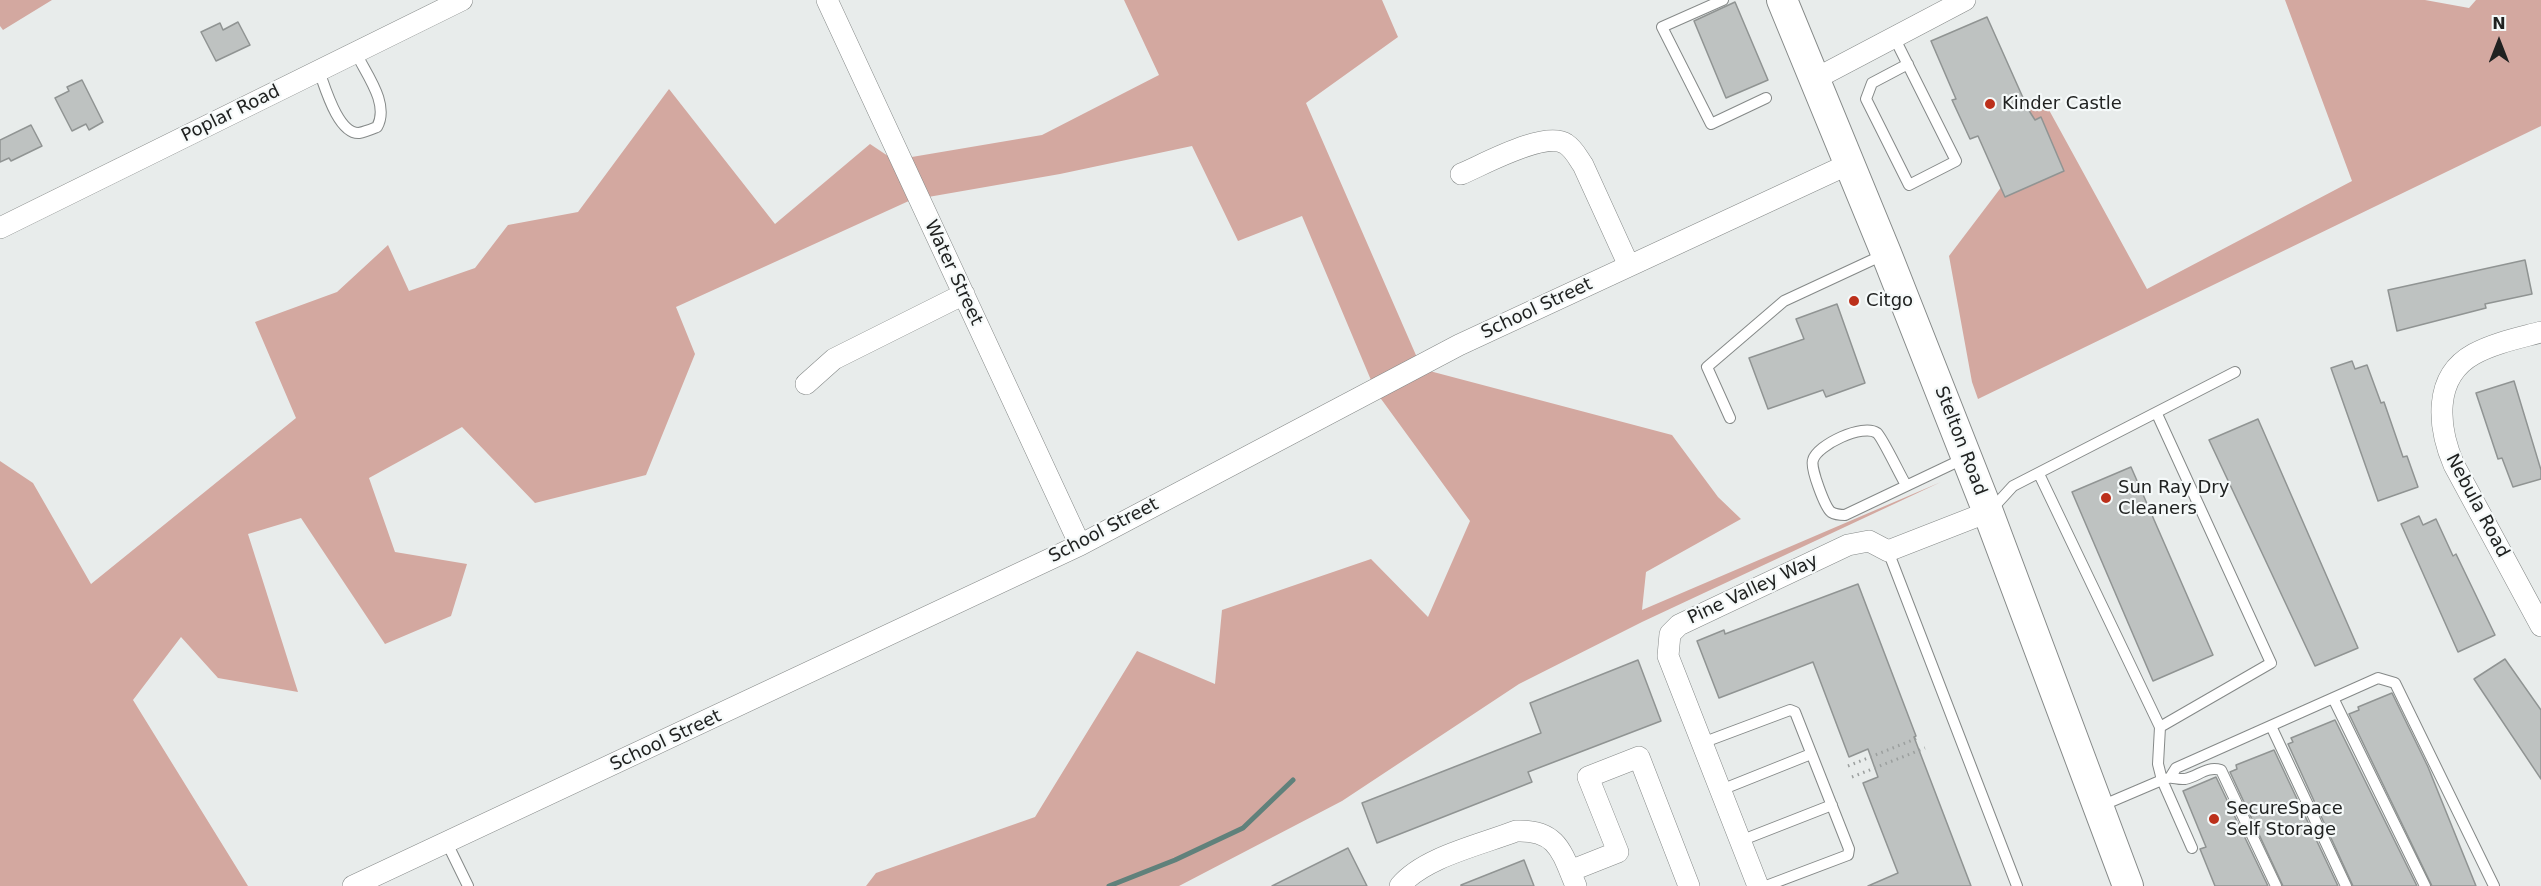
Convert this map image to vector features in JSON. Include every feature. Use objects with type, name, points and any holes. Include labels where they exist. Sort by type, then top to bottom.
[{"type":"main road","name":"Stelton Road","points":[[1782,0],[1886,253],[1988,512],[2126,885]]},
{"type":"street","name":"Poplar Road","points":[[0,228],[462,0]]},
{"type":"street","name":"Water Street","points":[[827,0],[1080,545]]},
{"type":"street","points":[[1815,79],[1894,37],[1941,5],[1965,0]]},
{"type":"street","points":[[1461,174],[1536,142],[1564,142],[1574,151],[1583,165],[1629,266]]},
{"type":"street","name":"School Street","points":[[353,886],[383,880],[447,843],[1080,545],[1459,345],[1849,164]]},
{"type":"street","points":[[806,384],[834,359],[963,294]]},
{"type":"street","name":"Nebula Road","points":[[2541,332],[2474,354],[2458,367],[2448,382],[2442,401],[2441,419],[2444,442],[2454,465],[2541,626]]},
{"type":"street","points":[[1888,551],[1988,512]]},
{"type":"street","name":"Pine Valley Way","points":[[1758,886],[1668,656],[1670,634],[1679,625],[1848,545],[1869,541],[1888,551]]},
{"type":"street","points":[[1400,886],[1425,865],[1516,831],[1538,832],[1548,836],[1563,854],[1573,878],[1618,852],[1588,777],[1639,757],[1689,886]]},
{"type":"lane","points":[[1723,0],[1662,27],[1711,124],[1766,98]]},
{"type":"lane","points":[[1894,37],[1908,64],[1956,162],[1910,185],[1866,99],[1872,83],[1908,64]]},
{"type":"lane","points":[[319,71],[339,119],[348,130],[358,133],[378,127],[383,117],[380,102],[356,53]]},
{"type":"lane","points":[[1730,418],[1707,367],[1784,302],[1886,253]]},
{"type":"lane","points":[[1988,512],[2013,486],[2235,372]]},
{"type":"lane","points":[[2157,414],[2271,663],[2160,727]]},
{"type":"lane","points":[[1906,485],[1893,466],[1880,436],[1872,431],[1853,433],[1823,447],[1813,460],[1812,468],[1827,508],[1836,514],[1850,513],[1966,457]]},
{"type":"lane","points":[[2038,474],[2160,727],[2158,764],[2166,778],[2192,848]]},
{"type":"lane","points":[[1888,551],[2017,886]]},
{"type":"lane","points":[[2098,808],[2166,778],[2176,768],[2378,678],[2395,683],[2494,886]]},
{"type":"lane","points":[[2333,698],[2425,886]]},
{"type":"lane","points":[[1702,743],[1790,710],[1795,712],[1849,849],[1848,855],[1766,886]]},
{"type":"lane","points":[[2271,726],[2346,886]]},
{"type":"lane","points":[[1721,790],[1812,754]]},
{"type":"lane","points":[[2166,778],[2183,779],[2212,767],[2221,770],[2276,886]]},
{"type":"lane","points":[[1740,841],[1832,806]]},
{"type":"lane","points":[[447,843],[468,886]]},
{"type":"path","points":[[1848,766],[1920,737]]},
{"type":"path","points":[[1852,777],[1925,748]]},
{"type":"shaded area","points":[[0,0],[52,0],[3,30],[0,26]]},
{"type":"shaded area","points":[[1124,0],[1382,0],[1398,37],[1306,103],[1422,369],[1672,435],[1718,497],[1741,519],[1646,572],[1642,610],[1941,482],[1642,622],[1519,684],[1342,801],[1179,886],[866,886],[876,873],[1035,817],[1137,651],[1215,684],[1222,610],[1371,559],[1428,617],[1470,521],[1376,392],[1302,216],[1238,241],[1192,146],[1060,174],[911,200],[676,307],[695,354],[646,475],[535,503],[462,427],[369,478],[395,552],[467,564],[451,616],[385,644],[301,518],[248,534],[298,692],[218,678],[181,637],[133,700],[248,886],[0,886],[0,461],[33,483],[91,584],[296,418],[255,322],[337,292],[388,245],[409,291],[475,268],[508,225],[578,212],[669,89],[775,224],[870,144],[894,160],[1042,135],[1159,75]]},
{"type":"shaded area","points":[[2285,0],[2425,0],[2469,8],[2476,0],[2541,0],[2541,126],[1978,399],[1972,382],[1949,256],[2015,169],[2016,99],[2043,99],[2147,289],[2352,181]]},
{"type":"building","points":[[1735,2],[1768,80],[1726,98],[1694,21]]},
{"type":"building","name":"Kinder Castle","points":[[1987,17],[2028,109],[2035,120],[2041,117],[2064,171],[2005,197],[1978,136],[1970,139],[1952,100],[1956,99],[1931,41]]},
{"type":"building","points":[[238,22],[250,45],[216,61],[201,32],[220,23],[223,30]]},
{"type":"building","points":[[82,80],[103,122],[89,130],[86,124],[72,131],[55,98],[69,91],[67,87]]},
{"type":"building","points":[[31,125],[42,146],[11,161],[9,158],[0,162],[0,140]]},
{"type":"building","points":[[2525,260],[2532,294],[2485,304],[2486,308],[2397,331],[2388,290]]},
{"type":"building","points":[[1837,304],[1865,383],[1826,397],[1823,390],[1768,409],[1749,358],[1804,339],[1796,319]]},
{"type":"building","points":[[2352,361],[2355,369],[2367,365],[2381,403],[2384,402],[2403,457],[2407,456],[2418,487],[2378,501],[2331,368]]},
{"type":"building","points":[[2514,381],[2541,470],[2541,479],[2513,487],[2502,458],[2498,459],[2476,393]]},
{"type":"building","points":[[2258,419],[2358,648],[2315,666],[2209,440]]},
{"type":"building","points":[[2131,467],[2213,655],[2153,681],[2072,492]]},
{"type":"building","points":[[2419,516],[2423,525],[2436,519],[2453,556],[2456,554],[2495,635],[2458,652],[2401,524]]},
{"type":"building","points":[[1858,584],[1971,886],[1868,886],[1898,873],[1863,783],[1878,777],[1868,749],[1849,757],[1813,662],[1719,698],[1697,641],[1724,630],[1725,634]]},
{"type":"building","points":[[2505,659],[2541,710],[2541,779],[2474,679]]},
{"type":"building","points":[[1638,660],[1661,721],[1528,772],[1532,782],[1377,843],[1362,803],[1541,733],[1530,703]]},
{"type":"building","points":[[2392,693],[2428,767],[2476,886],[2432,886],[2349,714],[2359,710],[2358,707]]},
{"type":"building","points":[[2335,720],[2417,886],[2353,886],[2288,744],[2293,742],[2291,738]]},
{"type":"building","points":[[2274,750],[2338,886],[2283,886],[2230,772],[2237,769],[2236,765]]},
{"type":"building","name":"SecureSpace Self Storage","points":[[2216,777],[2268,886],[2215,886],[2200,849],[2206,847],[2183,791]]},
{"type":"building","points":[[1348,848],[1367,886],[1272,886]]},
{"type":"building","points":[[1524,860],[1534,886],[1461,886],[1461,885]]},
{"type":"waterway","points":[[1109,886],[1175,860],[1243,828],[1293,780]]},
{"type":"place","name":"Kinder Castle","points":[[1990,104]]},
{"type":"place","name":"Citgo","points":[[1854,301]]},
{"type":"place","name":"Sun Ray Dry Cleaners","points":[[2106,498]]},
{"type":"place","name":"SecureSpace Self Storage","points":[[2214,819]]}]
